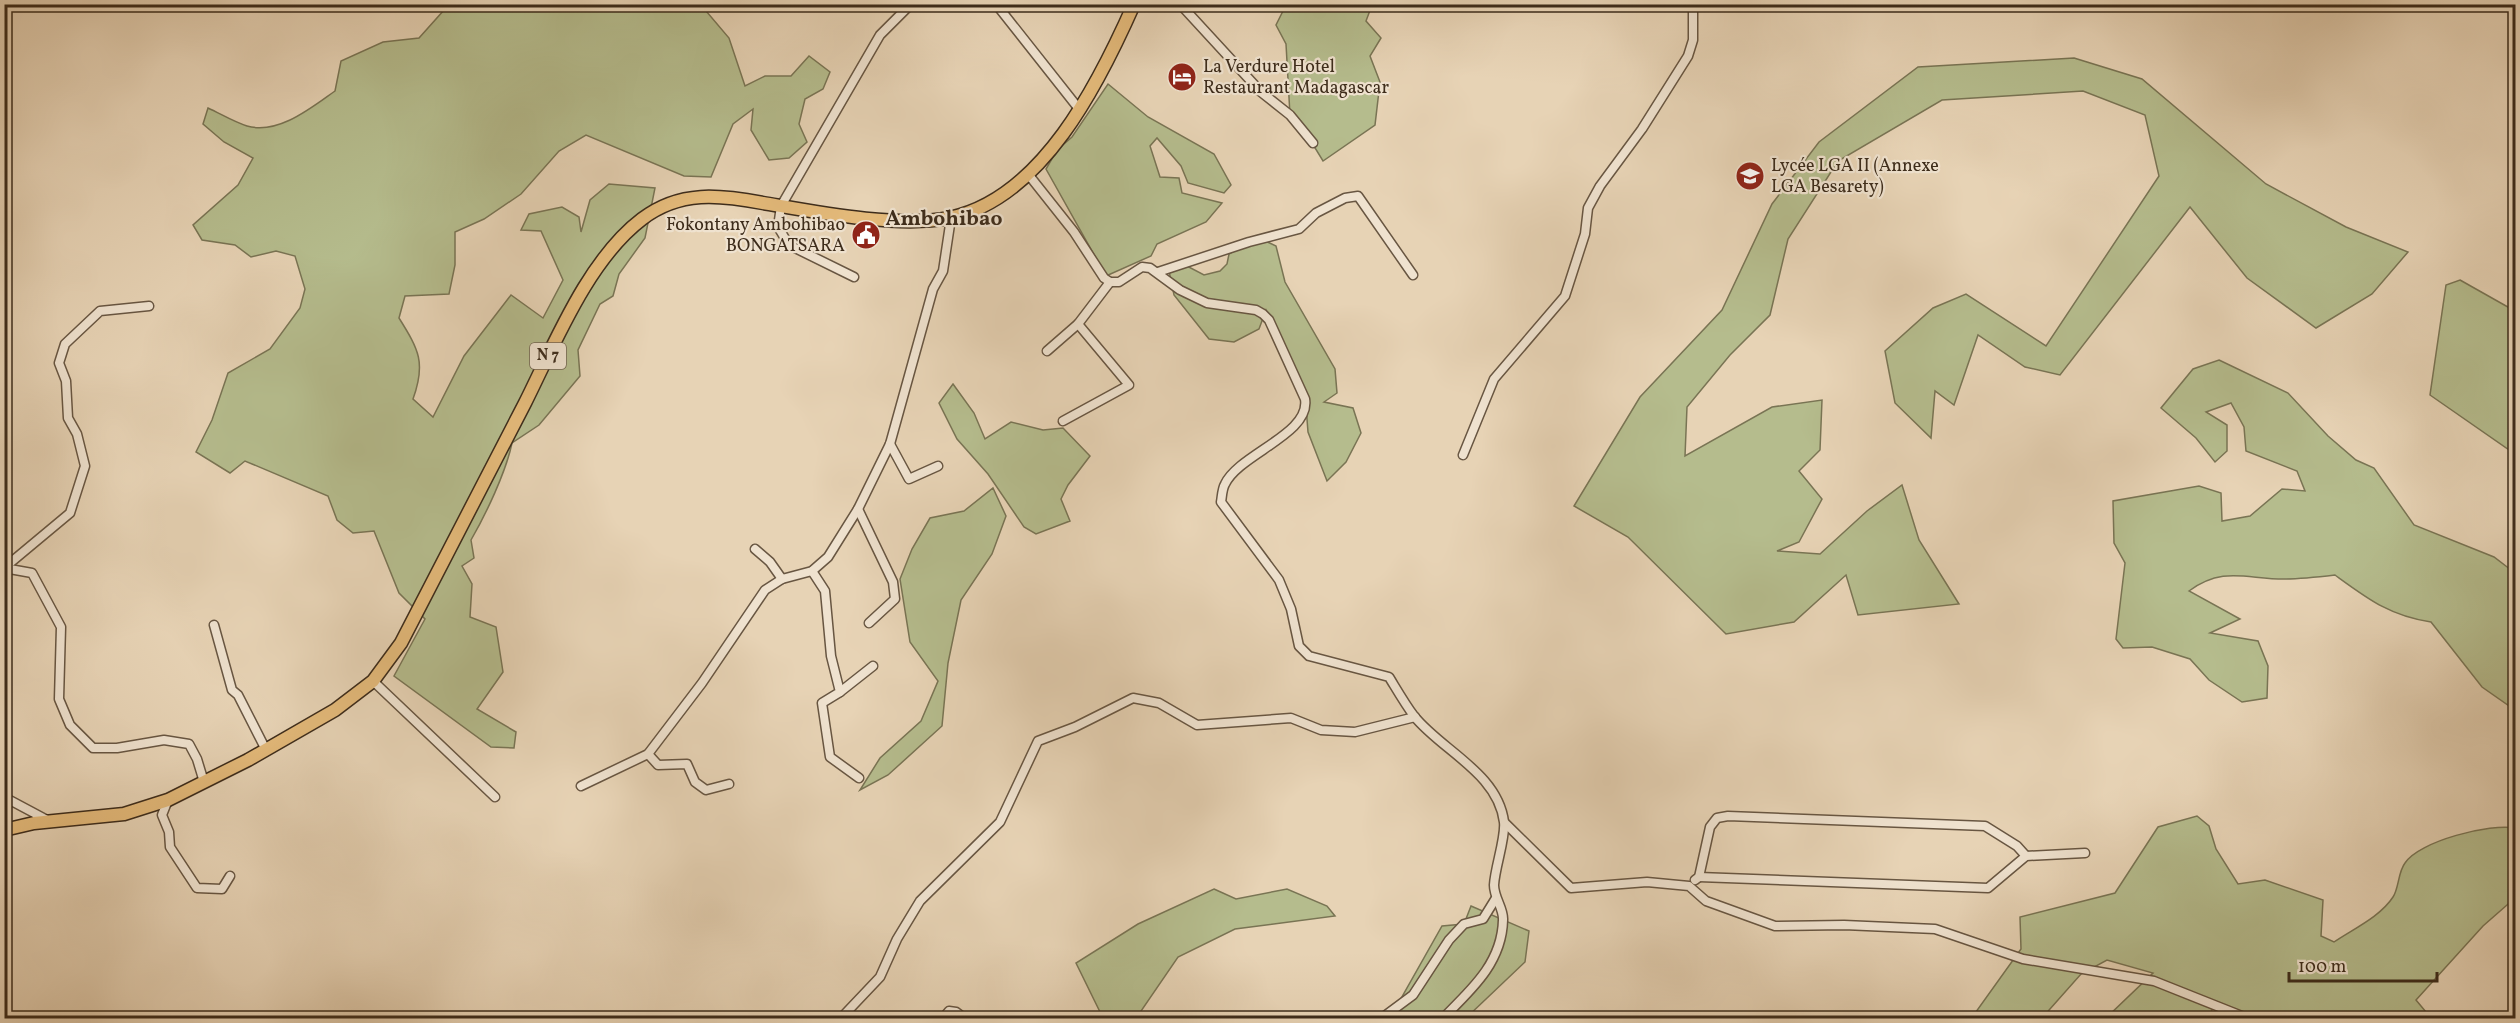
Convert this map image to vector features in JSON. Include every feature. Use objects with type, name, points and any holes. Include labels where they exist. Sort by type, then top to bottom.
[{"type":"main road","name":"N 7","points":[[4,830],[50,821],[123,813],[168,800],[266,750],[336,710],[373,681],[401,643],[564,326],[610,250],[642,219],[678,200],[700,196],[724,196],[780,206],[889,219],[922,221],[951,218],[997,197],[1028,174],[1050,151],[1101,73],[1134,4]]},
{"type":"street","points":[[855,277],[789,245],[778,227],[780,206],[880,35],[911,4]]},
{"type":"street","points":[[996,4],[1078,109]]},
{"type":"street","points":[[1180,4],[1261,92],[1290,115],[1313,143]]},
{"type":"street","points":[[1463,455],[1494,379],[1565,296],[1585,234],[1588,208],[1600,186],[1642,129],[1688,56],[1693,40],[1693,4]]},
{"type":"street","points":[[1028,174],[1074,232],[1104,278],[1110,282],[1119,282],[1142,267],[1158,272],[1180,290],[1206,303],[1256,310],[1269,320],[1305,399],[1307,409],[1300,421],[1234,471],[1224,484],[1221,502],[1279,580],[1292,609],[1299,646],[1309,656],[1389,677],[1415,717],[1484,780],[1498,804],[1504,823],[1498,855],[1496,898],[1504,918],[1500,947],[1480,981],[1443,1018]]},
{"type":"street","points":[[1158,272],[1249,242],[1299,229],[1316,213],[1345,198],[1358,196],[1413,275]]},
{"type":"street","points":[[581,786],[648,754],[765,590],[782,579],[812,571],[828,556],[858,509],[890,444],[933,289],[943,271],[951,218]]},
{"type":"street","points":[[1047,351],[1078,324],[1110,282]]},
{"type":"street","points":[[4,568],[70,513],[85,466],[77,434],[68,418],[66,381],[59,363],[65,344],[100,311],[149,306]]},
{"type":"street","points":[[1063,421],[1129,385],[1078,324]]},
{"type":"street","points":[[890,444],[909,479],[938,466]]},
{"type":"street","points":[[858,509],[865,519],[893,582],[895,599],[869,623]]},
{"type":"street","points":[[755,549],[770,562],[782,579]]},
{"type":"street","points":[[4,568],[32,573],[61,627],[59,699],[70,725],[93,748],[117,748],[164,740],[189,744],[197,759],[204,782]]},
{"type":"street","points":[[812,571],[825,591],[831,656],[840,692]]},
{"type":"street","points":[[214,625],[232,690],[238,695],[266,750]]},
{"type":"street","points":[[859,778],[830,757],[822,703],[873,666]]},
{"type":"street","points":[[373,681],[495,797]]},
{"type":"street","points":[[837,1018],[843,1016],[880,977],[897,939],[920,901],[1000,822],[1038,741],[1076,727],[1132,698],[1160,703],[1197,725],[1291,718],[1321,730],[1355,732],[1415,717]]},
{"type":"street","points":[[648,754],[658,765],[687,764],[694,782],[706,790],[729,784]]},
{"type":"street","points":[[4,797],[50,821]]},
{"type":"street","points":[[168,800],[162,815],[169,832],[170,847],[197,888],[222,889],[230,876]]},
{"type":"street","points":[[1689,886],[1699,877],[1710,827],[1717,818],[1728,816],[1985,826],[2017,846],[2026,856]]},
{"type":"street","points":[[1504,823],[1571,888],[1647,882],[1689,886],[1706,901],[1775,926],[1844,925],[1935,929],[2023,959],[2154,981],[2247,1018]]},
{"type":"street","points":[[1699,877],[1988,888],[2026,856],[2085,853]]},
{"type":"street","points":[[1382,1018],[1413,995],[1449,940],[1464,924],[1483,919],[1496,898]]},
{"type":"street","points":[[943,1018],[949,1011],[956,1012],[963,1018]]},
{"type":"green space","points":[[442,5],[701,5],[729,38],[745,86],[765,76],[791,76],[809,56],[830,72],[823,89],[805,99],[799,124],[807,142],[789,158],[769,160],[751,130],[753,109],[733,124],[711,177],[684,176],[586,135],[559,151],[521,194],[484,219],[455,232],[455,265],[449,294],[405,296],[399,318],[416,348],[420,366],[413,399],[433,417],[464,356],[511,295],[543,318],[563,280],[541,231],[521,230],[529,214],[562,207],[579,217],[581,232],[590,200],[609,184],[655,188],[645,238],[619,274],[613,296],[600,304],[578,350],[580,376],[539,425],[512,443],[495,493],[471,540],[474,558],[462,566],[472,584],[470,617],[496,627],[503,672],[477,709],[516,732],[514,748],[491,747],[394,676],[425,619],[399,593],[374,531],[353,533],[337,520],[328,496],[245,461],[230,473],[196,452],[212,420],[228,373],[270,349],[300,308],[305,289],[295,256],[276,251],[251,257],[235,245],[202,240],[193,225],[238,185],[253,158],[224,142],[203,124],[208,108],[247,126],[259,128],[270,127],[294,118],[335,91],[341,61],[383,42],[419,38],[444,10]]},
{"type":"green space","points":[[1286,5],[1372,5],[1366,21],[1381,38],[1370,56],[1380,82],[1375,125],[1323,161],[1309,138],[1290,115],[1286,44],[1276,25]]},
{"type":"green space","points":[[2074,58],[2142,79],[2266,184],[2346,227],[2408,252],[2372,294],[2316,328],[2247,278],[2190,207],[2060,375],[2025,367],[1978,335],[1954,405],[1935,391],[1931,438],[1895,403],[1885,351],[1933,308],[1966,294],[2046,346],[2159,176],[2145,115],[2083,91],[1942,100],[1838,161],[1788,239],[1770,315],[1730,355],[1687,407],[1685,456],[1772,407],[1822,400],[1820,450],[1799,471],[1822,499],[1799,542],[1777,551],[1820,554],[1867,511],[1902,485],[1919,540],[1959,604],[1858,615],[1846,575],[1794,622],[1726,634],[1628,537],[1574,506],[1640,397],[1722,310],[1772,204],[1819,142],[1918,67]]},
{"type":"green space","points":[[1108,84],[1148,117],[1214,154],[1231,185],[1224,193],[1188,183],[1181,166],[1157,138],[1150,146],[1160,177],[1179,178],[1182,193],[1222,203],[1206,222],[1157,244],[1151,256],[1106,276],[1046,169],[1057,150],[1072,137]]},
{"type":"green space","points":[[1257,237],[1276,246],[1285,282],[1335,369],[1337,393],[1324,402],[1353,408],[1361,433],[1346,462],[1327,481],[1308,432],[1306,406],[1266,310],[1259,329],[1234,342],[1209,339],[1174,295],[1168,266],[1187,266],[1204,275],[1220,271],[1227,264],[1229,254]]},
{"type":"green space","points":[[2460,280],[2515,311],[2515,454],[2430,395],[2446,285]]},
{"type":"green space","points":[[2219,360],[2288,393],[2328,436],[2356,460],[2374,468],[2414,525],[2494,557],[2515,573],[2515,710],[2482,687],[2431,622],[2391,611],[2369,599],[2335,575],[2284,579],[2224,576],[2201,583],[2189,591],[2240,619],[2210,633],[2258,641],[2268,666],[2267,698],[2242,702],[2209,680],[2190,659],[2152,647],[2123,648],[2116,639],[2125,563],[2114,543],[2113,501],[2199,486],[2221,493],[2222,521],[2250,516],[2282,489],[2305,491],[2297,471],[2246,451],[2244,427],[2231,403],[2206,412],[2227,425],[2227,451],[2215,462],[2196,438],[2161,408],[2193,369]]},
{"type":"green space","points":[[953,384],[974,413],[985,439],[1011,422],[1043,430],[1063,428],[1090,456],[1068,485],[1061,499],[1070,521],[1036,534],[1024,527],[988,474],[957,439],[939,403]]},
{"type":"green space","points":[[993,488],[1006,516],[992,554],[961,600],[948,663],[942,726],[888,775],[860,790],[880,758],[921,721],[938,681],[910,642],[900,579],[912,549],[930,518],[964,511]]},
{"type":"green space","points":[[2197,816],[2209,826],[2216,849],[2238,884],[2265,880],[2323,900],[2321,936],[2334,942],[2374,917],[2388,904],[2395,893],[2405,863],[2413,855],[2456,835],[2490,828],[2515,828],[2515,898],[2483,926],[2416,1000],[2431,1018],[2267,1018],[2215,1006],[2206,1018],[2106,1018],[2153,973],[2107,960],[2081,974],[2042,1018],[1973,1016],[2021,949],[2020,917],[2115,893],[2158,827]]},
{"type":"green space","points":[[1214,889],[1236,899],[1287,889],[1327,906],[1335,916],[1235,929],[1178,957],[1141,1011],[1139,1018],[1103,1018],[1076,963],[1138,924]]},
{"type":"green space","points":[[1471,906],[1529,931],[1525,962],[1466,1018],[1390,1018],[1442,926],[1464,924]]},
{"type":"place","name":"La Verdure Hotel Restaurant Madagascar","points":[[1182,77]]},
{"type":"place","name":"Lycée LGA II (Annexe LGA Besarety)","points":[[1750,176]]},
{"type":"place","name":"Fokontany Ambohibao BONGATSARA","points":[[866,235]]},
{"type":"district","name":"Ambohibao","points":[[944,219]]}]
